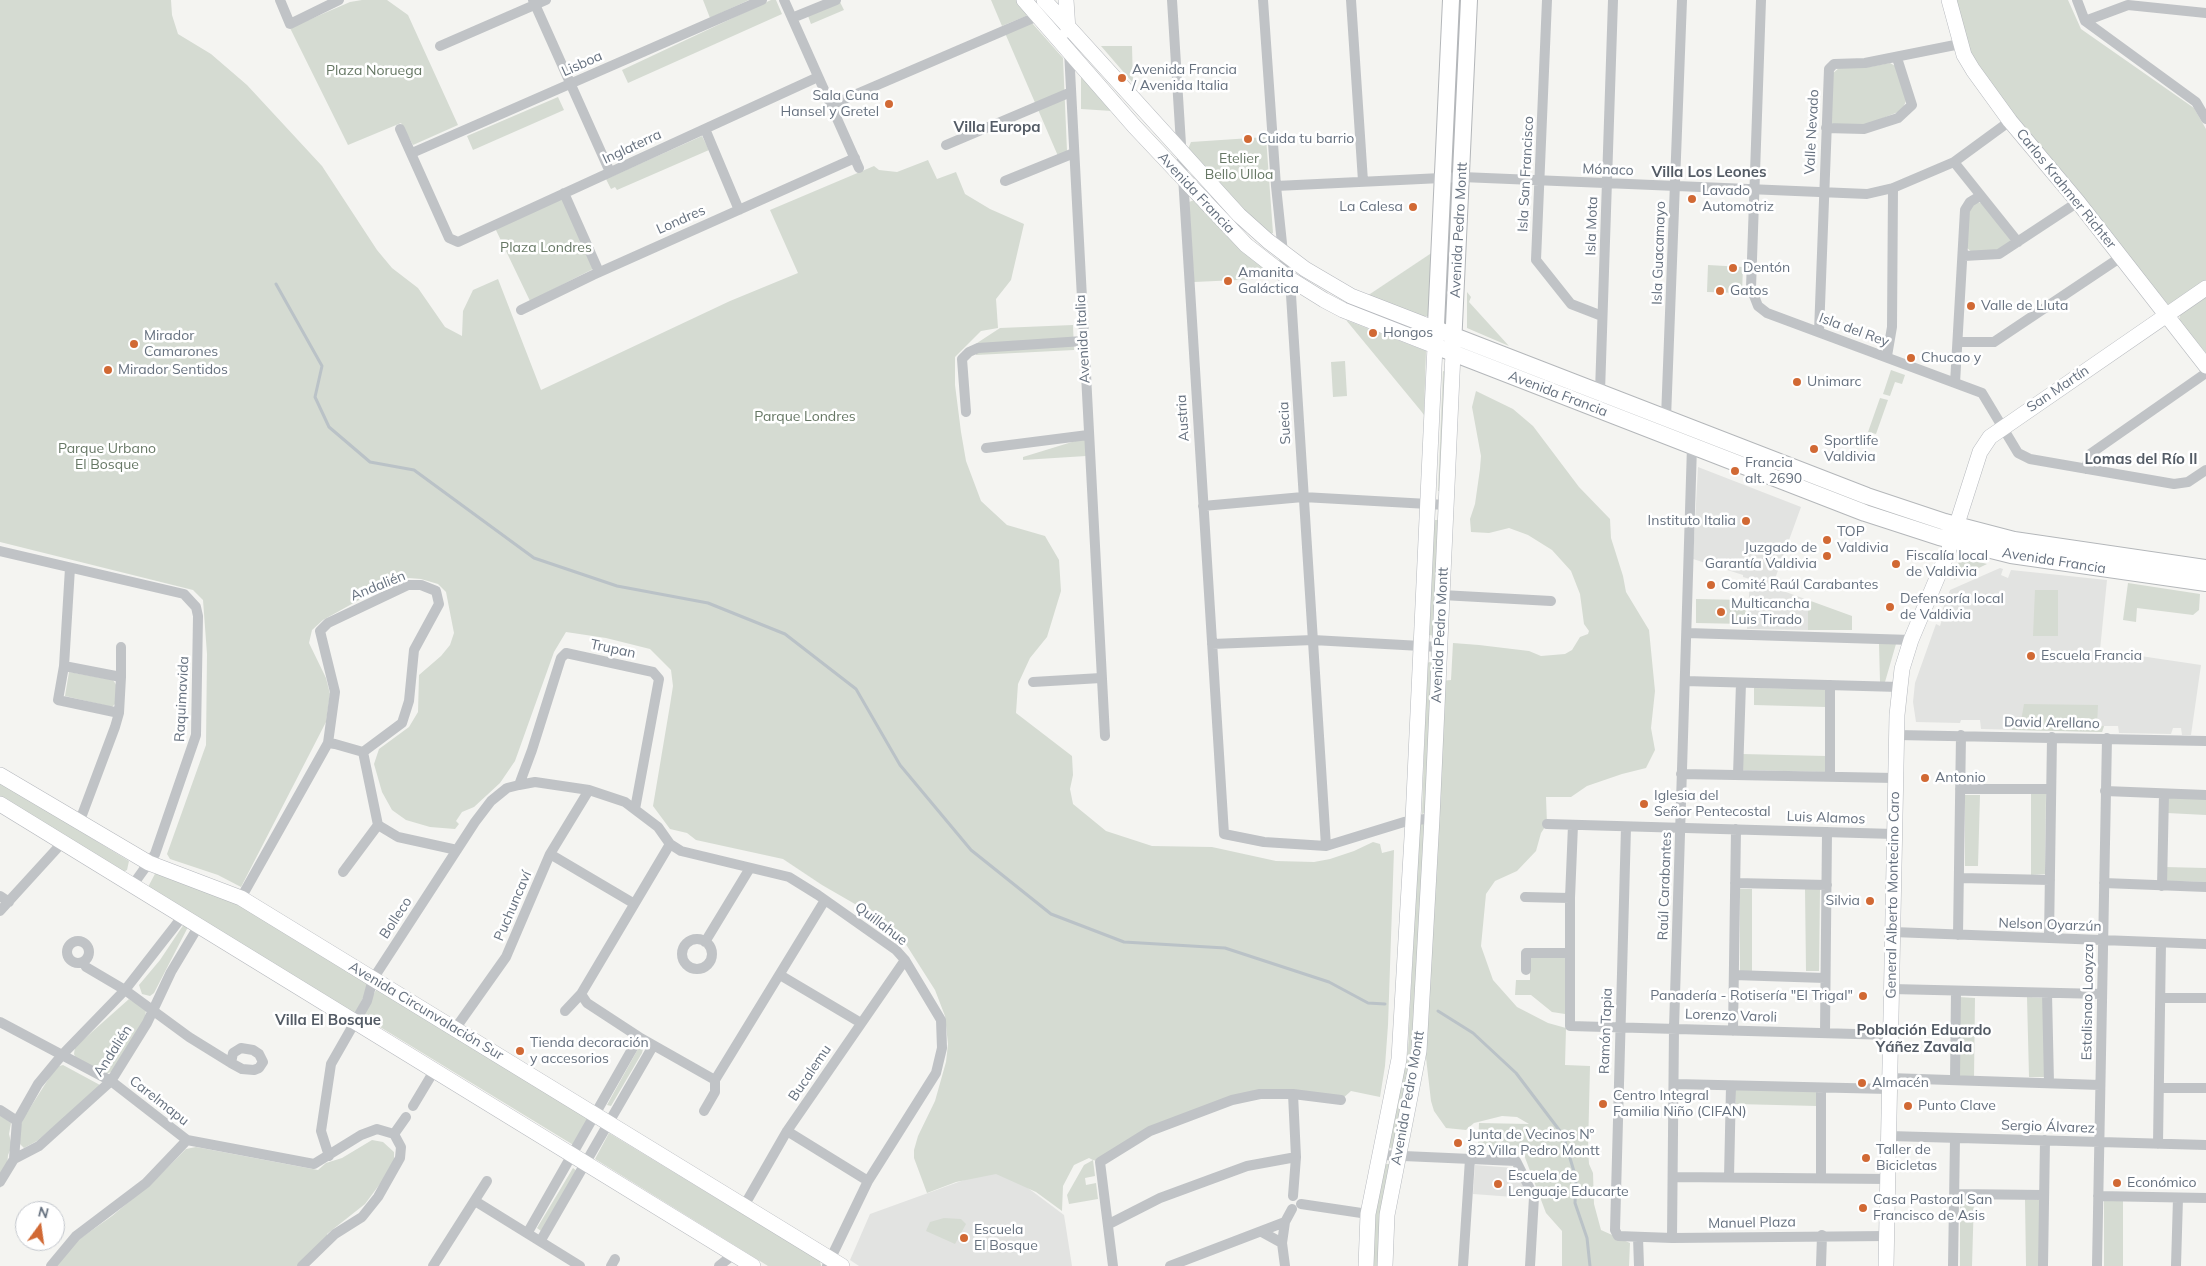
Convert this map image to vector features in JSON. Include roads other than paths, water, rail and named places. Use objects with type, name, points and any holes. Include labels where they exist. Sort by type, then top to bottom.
[{"type":"main road","name":"Avenida Francia","points":[[1024,0],[1227,227],[1287,277],[1343,310],[1865,513],[1954,533],[2014,540],[2188,573],[2206,583]]},
{"type":"main road","name":"Avenida Francia","points":[[1044,0],[1239,215],[1283,253],[1351,296],[1867,496],[1954,533]]},
{"type":"main road","name":"Avenida Italia","points":[[1066,0],[1068,51]]},
{"type":"main road","name":"Avenida Pedro Montt","points":[[1366,1266],[1368,1214],[1399,1059],[1421,646],[1451,0]]},
{"type":"main road","name":"Avenida Pedro Montt","points":[[1385,1266],[1387,1214],[1419,1051],[1432,818],[1469,0]]},
{"type":"main road","name":"Carlos Krahmer Richter","points":[[1949,0],[1964,56],[2010,121],[2078,202],[2206,366]]},
{"type":"main road","name":"San Martín","points":[[1911,640],[1954,533],[1980,452],[1990,437],[2206,288]]},
{"type":"main road","points":[[1584,404],[1594,390]]},
{"type":"main road","points":[[1711,453],[1716,437]]},
{"type":"main road","name":"Avenida Francia","points":[[2188,573],[2206,568]]},
{"type":"main road","name":"General Alberto Montecino Caro","points":[[1886,1266],[1895,778],[1899,687],[1911,640]]},
{"type":"main road","name":"Avenida Circunvalación Sur","points":[[0,775],[149,863],[241,898],[744,1206],[833,1264]]},
{"type":"main road","points":[[0,804],[753,1266]]},
{"type":"street","points":[[280,0],[290,24],[339,0]]},
{"type":"street","points":[[440,46],[534,2],[546,0]]},
{"type":"street","name":"Lisboa","points":[[412,153],[762,0]]},
{"type":"street","points":[[784,0],[831,105],[1038,16]]},
{"type":"street","points":[[792,18],[836,0]]},
{"type":"street","name":"Austria","points":[[1172,0],[1224,834],[1264,842],[1326,846]]},
{"type":"street","name":"Suecia","points":[[1263,0],[1276,186],[1283,253],[1291,295],[1326,846]]},
{"type":"street","points":[[1352,0],[1363,181]]},
{"type":"street","name":"Isla San Francisco","points":[[1547,0],[1536,260],[1571,304],[1602,316]]},
{"type":"street","name":"Isla Mota","points":[[1594,390],[1602,316],[1613,0]]},
{"type":"street","name":"Isla Guacamayo","points":[[1666,418],[1682,0]]},
{"type":"street","name":"Isla del Rey","points":[[1761,0],[1751,288],[1758,306],[1767,313],[1887,356],[1982,394],[2018,453],[2030,459],[2174,484],[2188,482],[2206,470]]},
{"type":"street","points":[[2076,0],[2085,21],[2196,102],[2206,119]]},
{"type":"street","points":[[534,2],[610,172]]},
{"type":"street","points":[[2085,21],[2128,5],[2206,12]]},
{"type":"street","name":"Valle Nevado","points":[[1819,332],[1829,69],[1834,64],[1865,64],[1960,44]]},
{"type":"street","name":"Avenida Italia","points":[[1068,51],[1105,736]]},
{"type":"street","points":[[1826,128],[1864,129],[1898,118],[1912,105],[1897,58]]},
{"type":"street","name":"Inglaterra","points":[[412,153],[449,238],[458,242],[818,77]]},
{"type":"street","points":[[946,145],[1071,92]]},
{"type":"street","points":[[2196,102],[2206,98]]},
{"type":"street","name":"Londres","points":[[520,310],[739,210],[857,163],[831,105]]},
{"type":"street","name":"Mónaco","points":[[1276,186],[1462,177],[1867,194],[1893,188],[1954,162],[2010,121]]},
{"type":"street","points":[[705,128],[739,210]]},
{"type":"street","points":[[400,130],[412,153]]},
{"type":"street","points":[[1005,181],[1074,153]]},
{"type":"street","points":[[1954,162],[2018,242]]},
{"type":"street","points":[[1887,356],[1892,327],[1893,188]]},
{"type":"street","points":[[564,193],[600,272]]},
{"type":"street","points":[[1955,383],[1964,256],[1965,210],[1970,202],[1980,196]]},
{"type":"street","points":[[1964,256],[1998,254],[2078,202]]},
{"type":"street","points":[[1959,342],[1994,342],[2121,257]]},
{"type":"street","points":[[966,412],[962,359],[969,352],[978,348],[1083,341]]},
{"type":"street","points":[[2086,469],[2090,454],[2206,373]]},
{"type":"street","points":[[986,448],[1088,435]]},
{"type":"street","name":"Raúl Carabantes","points":[[1672,1238],[1675,1084],[1674,1028],[1692,446]]},
{"type":"street","points":[[1203,506],[1303,497],[1446,505]]},
{"type":"street","points":[[0,551],[70,568],[64,666],[58,700],[118,713]]},
{"type":"street","name":"Raquimavida","points":[[70,568],[184,594],[194,603],[198,616],[196,735],[155,854],[132,886]]},
{"type":"street","name":"Andalién","points":[[241,898],[328,744],[335,692],[320,631],[328,623],[408,585],[430,588],[436,591],[439,604],[414,650],[409,702],[402,723],[364,752]]},
{"type":"street","points":[[1442,595],[1551,601]]},
{"type":"street","points":[[1686,633],[1911,640]]},
{"type":"street","points":[[1212,644],[1313,640],[1439,647]]},
{"type":"street","points":[[80,823],[118,713],[121,647]]},
{"type":"street","name":"Trupan","points":[[519,785],[561,658],[566,653],[653,672],[659,679],[635,809]]},
{"type":"street","points":[[64,666],[120,677]]},
{"type":"street","points":[[1033,682],[1101,678]]},
{"type":"street","points":[[1684,681],[1899,687]]},
{"type":"street","points":[[1738,775],[1741,683]]},
{"type":"street","points":[[1830,685],[1830,776]]},
{"type":"street","name":"David Arellano","points":[[1897,734],[2052,736],[2206,741]]},
{"type":"street","points":[[1958,934],[1961,735]]},
{"type":"street","points":[[2049,938],[2052,736]]},
{"type":"street","name":"Estalisnao Loayza","points":[[2096,1266],[2107,738]]},
{"type":"street","points":[[328,744],[335,744],[364,752],[378,825],[343,872]]},
{"type":"street","points":[[1681,774],[1895,778]]},
{"type":"street","name":"Bolleco","points":[[329,1156],[321,1131],[331,1064],[367,1001],[373,979],[490,801],[507,788],[535,782],[589,790]]},
{"type":"street","points":[[1960,789],[2051,789]]},
{"type":"street","points":[[565,1011],[580,994],[670,844],[658,827],[625,802],[589,790]]},
{"type":"street","name":"Puchuncaví","points":[[456,1029],[506,957],[550,854],[589,790]]},
{"type":"street","points":[[2105,791],[2206,796]]},
{"type":"street","points":[[2162,886],[2164,794]]},
{"type":"street","points":[[1326,846],[1412,820],[1432,818]]},
{"type":"street","name":"Luis Alamos","points":[[1547,824],[1894,834]]},
{"type":"street","points":[[378,825],[398,837],[457,850]]},
{"type":"street","points":[[1526,970],[1526,953],[1569,953],[1573,825]]},
{"type":"street","name":"Ramón Tapia","points":[[1618,1236],[1614,1230],[1626,827]]},
{"type":"street","points":[[1733,1031],[1736,829]]},
{"type":"street","points":[[1824,1032],[1828,832]]},
{"type":"street","points":[[0,911],[62,843]]},
{"type":"street","name":"Quillahue","points":[[670,844],[681,850],[789,876],[896,950],[905,960],[941,1020],[942,1048],[936,1073],[868,1180],[833,1264]]},
{"type":"street","points":[[550,854],[633,903]]},
{"type":"street","points":[[705,942],[750,868]]},
{"type":"street","points":[[1960,878],[2050,880]]},
{"type":"street","points":[[1735,883],[1827,885]]},
{"type":"street","points":[[2104,883],[2206,887]]},
{"type":"street","points":[[0,896],[9,902]]},
{"type":"street","points":[[1525,897],[1570,898]]},
{"type":"street","points":[[704,1111],[715,1092],[715,1080],[825,900]]},
{"type":"street","name":"Andalién","points":[[0,1182],[14,1159],[17,1120],[38,1084],[62,1055],[125,990],[182,917]]},
{"type":"street","name":"Andalién","points":[[14,1159],[38,1146],[111,1081],[198,927]]},
{"type":"street","name":"Nelson Oyarzún","points":[[1893,932],[2206,944]]},
{"type":"street","points":[[2158,1144],[2161,943]]},
{"type":"street","name":"Lorenzo Varoli","points":[[1569,953],[1570,1026],[1891,1034]]},
{"type":"street","name":"Bucalemu","points":[[744,1206],[787,1132],[905,960]]},
{"type":"street","points":[[83,962],[86,967],[125,990],[189,1037],[230,1063]]},
{"type":"street","points":[[780,975],[861,1023]]},
{"type":"street","points":[[1734,975],[1825,978]]},
{"type":"street","points":[[1892,988],[2102,994]]},
{"type":"street","points":[[1955,1080],[1956,991]]},
{"type":"street","points":[[2048,993],[2049,1083]]},
{"type":"street","points":[[580,994],[587,1003],[653,1046],[715,1080]]},
{"type":"street","points":[[2161,998],[2206,998]]},
{"type":"street","name":"Carelmapu","points":[[0,1022],[111,1081],[186,1140],[314,1164],[362,1135],[377,1129],[394,1134]]},
{"type":"street","points":[[528,1232],[639,1037]]},
{"type":"street","points":[[541,1240],[653,1046]]},
{"type":"street","points":[[620,1070],[634,1078]]},
{"type":"street","points":[[413,1106],[434,1071]]},
{"type":"street","points":[[1675,1084],[1821,1088],[1955,1080],[2100,1085]]},
{"type":"street","points":[[1729,1177],[1731,1086]]},
{"type":"street","points":[[1821,1088],[1821,1178]]},
{"type":"street","points":[[2159,1088],[2206,1088]]},
{"type":"street","points":[[1113,1266],[1100,1162],[1150,1131],[1216,1105],[1260,1094],[1293,1094],[1341,1100]]},
{"type":"street","points":[[1293,1094],[1296,1157],[1293,1196],[1287,1202],[1296,1207],[1368,1214]]},
{"type":"street","points":[[0,1110],[17,1120]]},
{"type":"street","points":[[310,1264],[335,1234],[362,1217],[378,1197],[400,1158],[401,1147],[394,1134],[406,1117]]},
{"type":"street","points":[[787,1132],[868,1180]]},
{"type":"street","name":"Sergio Álvarez","points":[[1889,1136],[2206,1145]]},
{"type":"street","points":[[1953,1266],[1955,1138]]},
{"type":"street","points":[[51,1266],[76,1236],[146,1183],[186,1140]]},
{"type":"street","points":[[2043,1266],[2045,1140]]},
{"type":"street","points":[[1381,1155],[1516,1161],[1534,1197],[1530,1266]]},
{"type":"street","points":[[1109,1224],[1160,1198],[1247,1166],[1296,1157]]},
{"type":"street","points":[[1463,1266],[1470,1159]]},
{"type":"street","points":[[1673,1176],[1888,1179]]},
{"type":"street","points":[[434,1266],[488,1181]]},
{"type":"street","points":[[1954,1194],[2043,1195]]},
{"type":"street","points":[[2098,1196],[2206,1198]]},
{"type":"street","points":[[2176,1266],[2178,1198]]},
{"type":"street","points":[[475,1200],[580,1266]]},
{"type":"street","points":[[1285,1266],[1282,1243],[1285,1222],[1296,1207]]},
{"type":"street","points":[[1170,1266],[1285,1222]]},
{"type":"street","points":[[1262,1232],[1282,1243]]},
{"type":"street","points":[[1821,1266],[1822,1235]]},
{"type":"street","name":"Manuel Plaza","points":[[1618,1236],[1672,1238],[1822,1235],[1887,1236]]},
{"type":"street","points":[[1638,1236],[1639,1266]]},
{"type":"street","points":[[719,1266],[734,1254]]},
{"type":"waterway","points":[[276,284],[322,366],[315,397],[329,427],[370,462],[414,470],[534,558],[617,586],[708,603],[785,634],[856,689],[900,765],[971,850],[1051,914],[1124,942],[1225,948],[1329,982],[1368,1003],[1385,1004]]},
{"type":"waterway","points":[[1438,1011],[1473,1033],[1516,1073],[1563,1135],[1576,1178],[1575,1203],[1587,1238],[1590,1266]]},
{"type":"place","name":"Avenida Francia / Avenida Italia","points":[[1122,78]]},
{"type":"place","name":"Sala Cuna Hansel y Gretel","points":[[889,104]]},
{"type":"place","name":"Cuida tu barrio","points":[[1248,139]]},
{"type":"place","name":"Lavado Automotriz","points":[[1692,199]]},
{"type":"place","name":"La Calesa","points":[[1413,207]]},
{"type":"place","name":"Dentón","points":[[1733,268]]},
{"type":"place","name":"Amanita Galáctica","points":[[1228,281]]},
{"type":"place","name":"Gatos","points":[[1720,291]]},
{"type":"place","name":"Valle de Lluta","points":[[1971,306]]},
{"type":"place","name":"Hongos","points":[[1373,333]]},
{"type":"place","name":"Mirador Camarones","points":[[134,344]]},
{"type":"place","name":"Chucao y","points":[[1911,358]]},
{"type":"place","name":"Mirador Sentidos","points":[[108,370]]},
{"type":"place","name":"Unimarc","points":[[1797,382]]},
{"type":"place","name":"Sportlife Valdivia","points":[[1814,449]]},
{"type":"place","name":"Francia alt. 2690","points":[[1735,471]]},
{"type":"place","name":"Instituto Italia","points":[[1746,521]]},
{"type":"place","name":"TOP Valdivia","points":[[1827,540]]},
{"type":"place","name":"Juzgado de Garantía Valdivia","points":[[1827,556]]},
{"type":"place","name":"Fiscalía local de Valdivia","points":[[1896,564]]},
{"type":"place","name":"Comité Raúl Carabantes","points":[[1711,585]]},
{"type":"place","name":"Defensoría local de Valdivia","points":[[1890,607]]},
{"type":"place","name":"Multicancha Luis Tirado","points":[[1721,612]]},
{"type":"place","name":"Escuela Francia","points":[[2031,656]]},
{"type":"place","name":"Antonio","points":[[1925,778]]},
{"type":"place","name":"Iglesia del Señor Pentecostal","points":[[1644,804]]},
{"type":"place","name":"Silvia","points":[[1870,901]]},
{"type":"place","name":"Panadería - Rotisería \"El Trigal\"","points":[[1863,996]]},
{"type":"place","name":"Tienda decoración y accesorios","points":[[520,1051]]},
{"type":"place","name":"Almacén","points":[[1862,1083]]},
{"type":"place","name":"Centro Integral Familia Niño (CIFAN)","points":[[1603,1104]]},
{"type":"place","name":"Punto Clave","points":[[1908,1106]]},
{"type":"place","name":"Junta de Vecinos Nº 82 Villa Pedro Montt","points":[[1458,1143]]},
{"type":"place","name":"Taller de Bicicletas","points":[[1866,1158]]},
{"type":"place","name":"Económico","points":[[2117,1183]]},
{"type":"place","name":"Escuela de Lenguaje Educarte","points":[[1498,1184]]},
{"type":"place","name":"Casa Pastoral San Francisco de Asis","points":[[1863,1208]]},
{"type":"place","name":"Escuela El Bosque","points":[[964,1238]]},
{"type":"district","name":"Villa Europa","points":[[997,127]]},
{"type":"district","name":"Villa Los Leones","points":[[1709,172]]},
{"type":"district","name":"Lomas del Río II","points":[[2141,459]]},
{"type":"district","name":"Villa El Bosque","points":[[328,1020]]},
{"type":"district","name":"Población Eduardo Yáñez Zavala","points":[[1924,1038]]},
{"type":"park label","name":"Plaza Noruega","points":[[374,71]]},
{"type":"park label","name":"Etelier Bello Ulloa","points":[[1239,168]]},
{"type":"park label","name":"Plaza Londres","points":[[546,248]]},
{"type":"park label","name":"Parque Londres","points":[[805,417]]},
{"type":"park label","name":"Parque Urbano El Bosque","points":[[107,458]]}]
